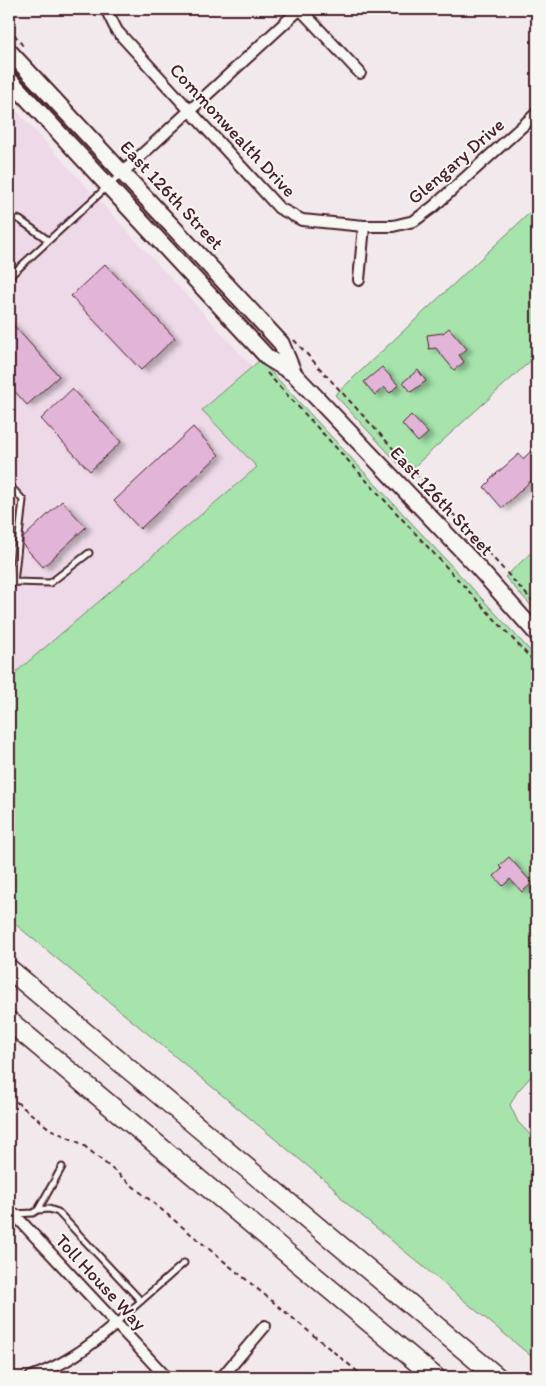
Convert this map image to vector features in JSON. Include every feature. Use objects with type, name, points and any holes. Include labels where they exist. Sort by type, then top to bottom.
[{"type":"highway","points":[[9,969],[497,1377]]},
{"type":"highway","points":[[9,1021],[435,1377]]},
{"type":"main road","name":"East 126th Street","points":[[9,51],[281,343],[294,374]]},
{"type":"main road","name":"East 126th Street","points":[[9,79],[268,358],[294,374],[473,562],[537,634]]},
{"type":"street","name":"Commonwealth Drive","points":[[106,9],[117,30],[279,208],[302,220],[364,226]]},
{"type":"street","points":[[123,172],[300,9],[360,73]]},
{"type":"street","name":"Glengary Drive","points":[[364,226],[404,224],[423,215],[537,113]]},
{"type":"street","points":[[359,280],[364,226]]},
{"type":"street","name":"Toll House Way","points":[[12,1214],[166,1377]]},
{"type":"street","points":[[31,1377],[66,1363],[116,1324]]},
{"type":"street","points":[[222,1377],[265,1326]]},
{"type":"lane","points":[[9,277],[123,172]]},
{"type":"lane","points":[[9,216],[20,220],[48,240]]},
{"type":"lane","points":[[9,485],[23,500],[14,582],[9,587]]},
{"type":"lane","points":[[14,582],[50,584],[89,553]]},
{"type":"lane","points":[[38,1210],[62,1167]]},
{"type":"lane","points":[[12,1214],[54,1209],[141,1301]]},
{"type":"lane","points":[[116,1324],[184,1262]]},
{"type":"path","points":[[266,372],[537,665]]},
{"type":"path","points":[[9,1096],[50,1129],[82,1144],[90,1150],[364,1377]]},
{"type":"shaded area","points":[[9,103],[252,366],[202,410],[257,466],[9,678]]},
{"type":"green space","points":[[537,206],[537,355],[407,473],[335,395]]},
{"type":"green space","points":[[260,360],[537,658],[537,1070],[517,1092],[510,1105],[518,1122],[537,1142],[537,1361],[344,1201],[333,1187],[9,919],[9,678],[257,467],[202,410]]},
{"type":"green space","points":[[537,547],[537,612],[505,577]]},
{"type":"building","points":[[105,264],[175,338],[141,370],[71,296]]},
{"type":"building","points":[[9,320],[59,376],[27,405],[9,385]]},
{"type":"building","points":[[449,328],[467,349],[459,355],[464,362],[454,370],[436,348],[429,349],[427,335],[443,333]]},
{"type":"building","points":[[382,367],[398,385],[390,393],[384,387],[375,395],[364,382]]},
{"type":"building","points":[[418,370],[426,381],[411,392],[403,382]]},
{"type":"building","points":[[72,389],[121,442],[90,471],[41,419]]},
{"type":"building","points":[[411,415],[428,433],[418,442],[402,424]]},
{"type":"building","points":[[193,427],[219,455],[140,529],[114,501]]},
{"type":"building","points":[[537,445],[537,475],[502,508],[484,487],[489,480],[519,454],[523,459]]},
{"type":"building","points":[[62,501],[86,527],[43,567],[23,545],[23,538]]},
{"type":"building","points":[[509,857],[532,883],[522,892],[510,879],[503,886],[494,876],[502,869],[499,866]]}]
